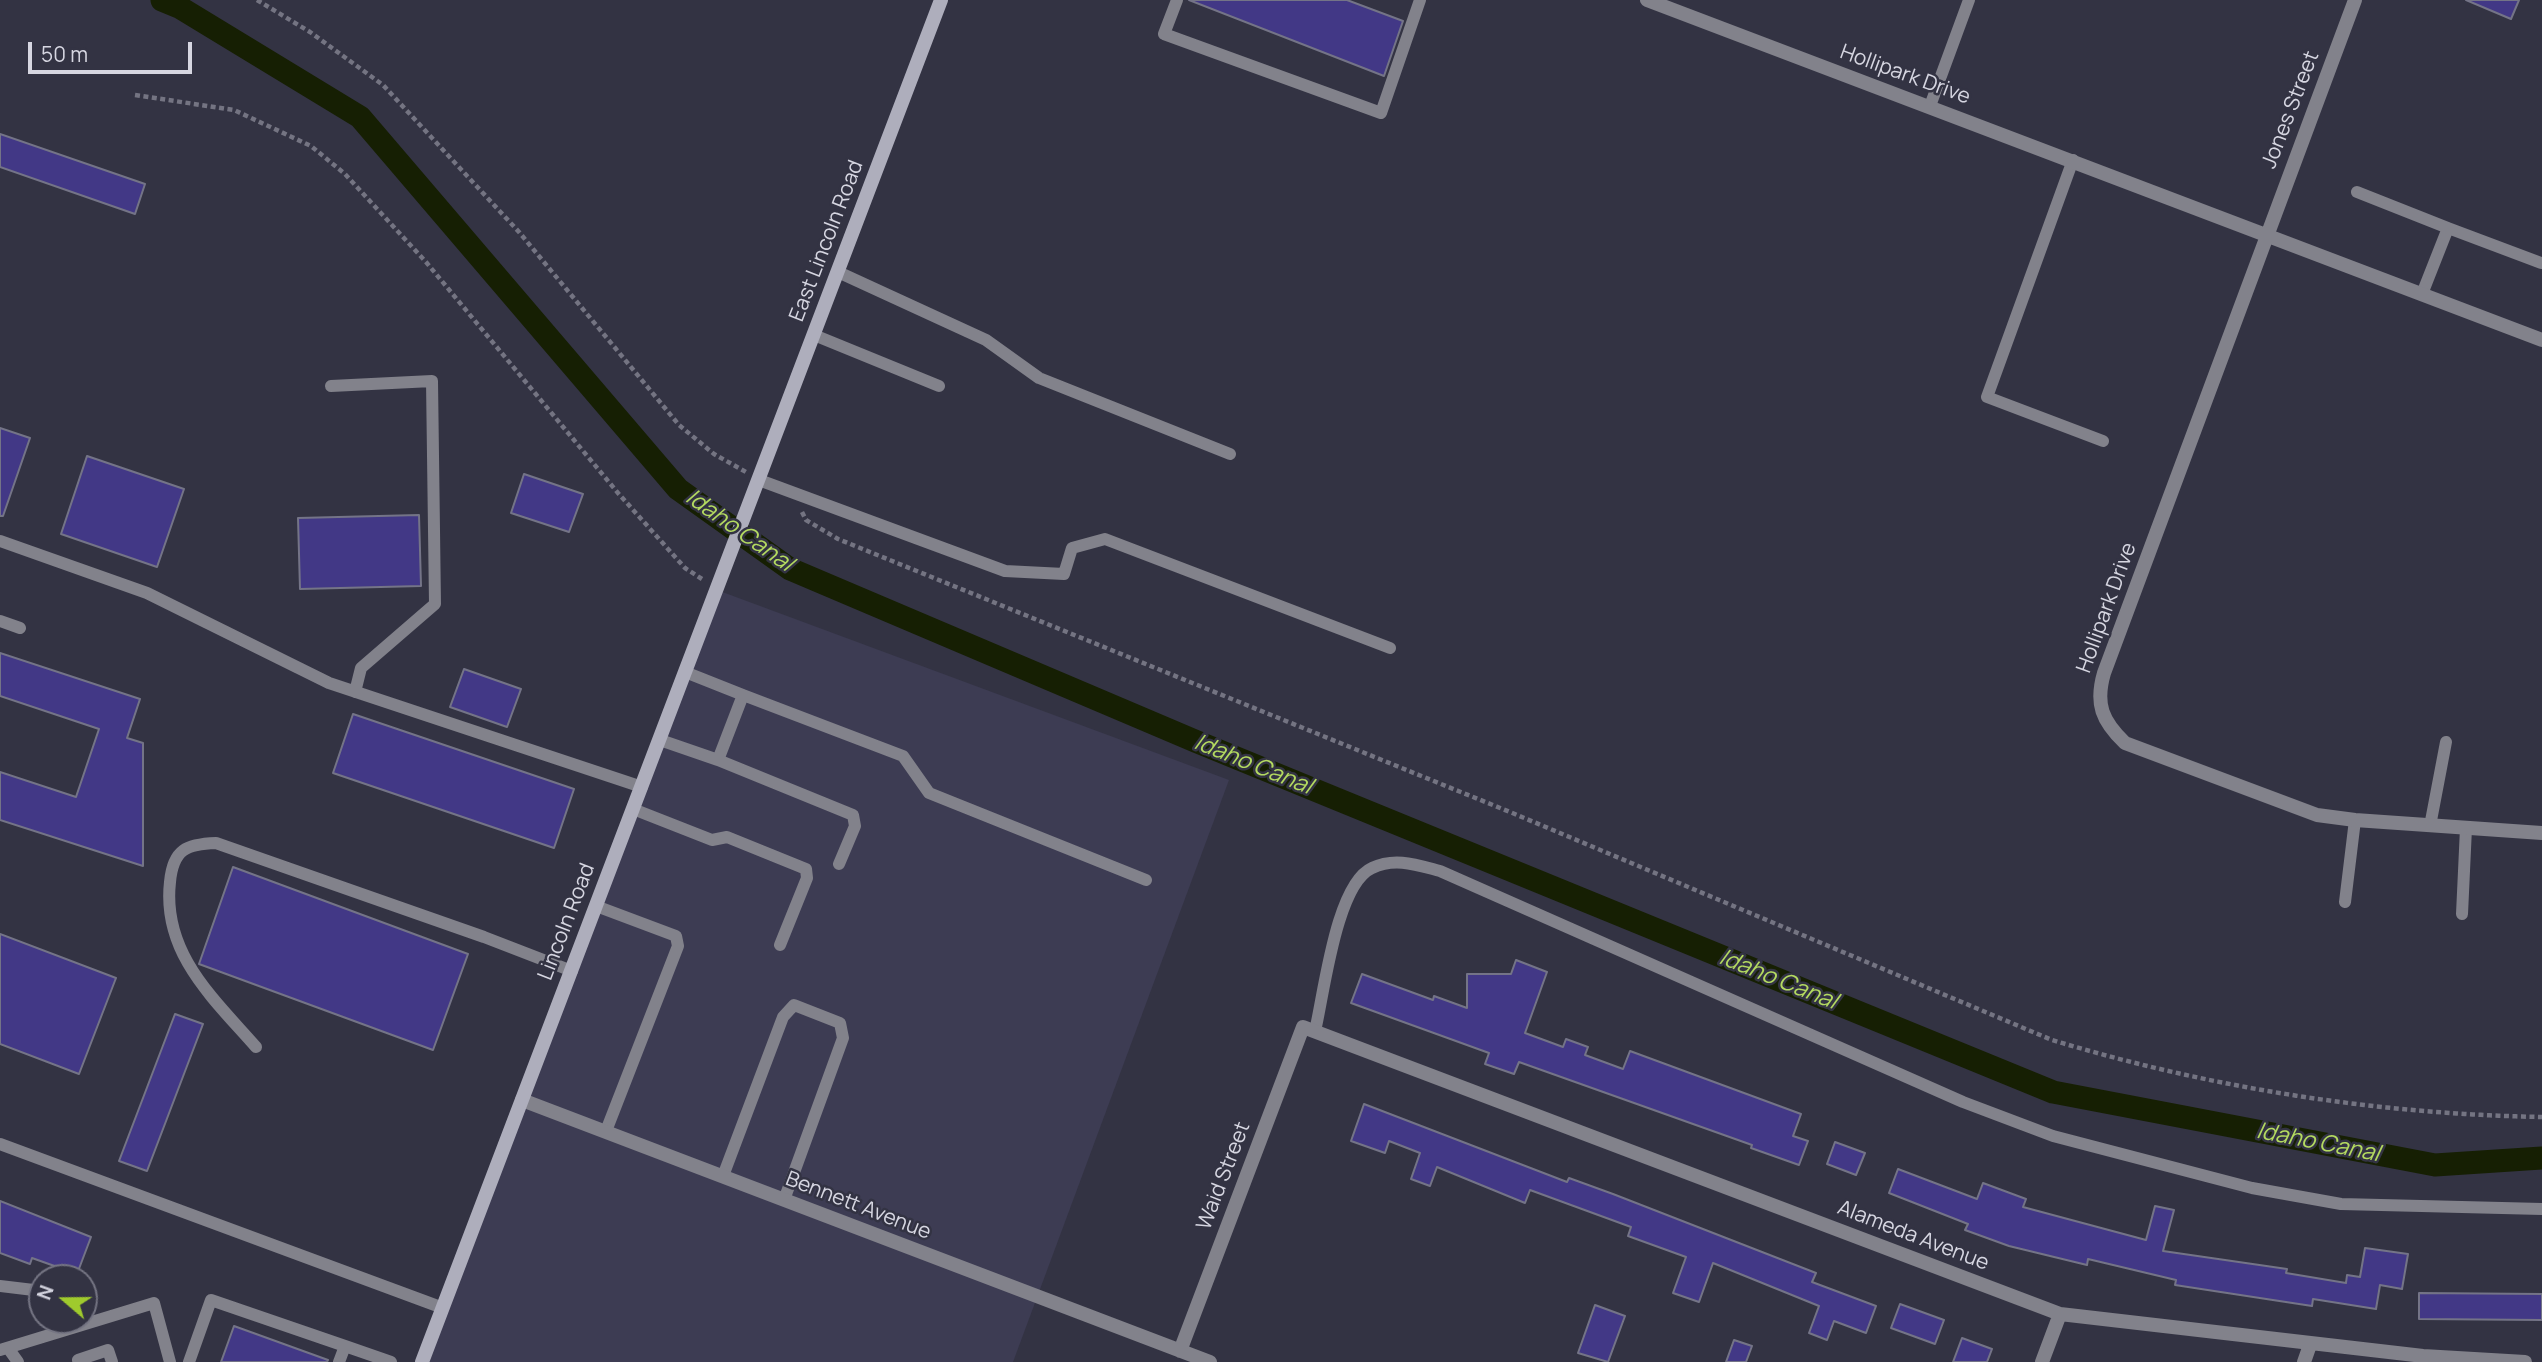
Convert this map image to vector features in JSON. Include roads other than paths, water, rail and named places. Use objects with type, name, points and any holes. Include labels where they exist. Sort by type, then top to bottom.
[{"type":"main road","name":"East Lincoln Road","points":[[752,498],[941,0]]},
{"type":"main road","name":"Lincoln Road","points":[[422,1362],[752,498]]},
{"type":"street","name":"Hollipark Drive","points":[[1647,0],[2542,340]]},
{"type":"street","name":"Jones Street","points":[[2266,234],[2355,0]]},
{"type":"street","name":"Hollipark Drive","points":[[2266,234],[2104,673],[2099,690],[2100,712],[2108,727],[2125,743],[2294,808],[2355,820],[2542,833]]},
{"type":"street","name":"Waid Street","points":[[1180,1351],[1303,1027],[1315,1031]]},
{"type":"street","name":"Alameda Avenue","points":[[1315,1031],[2060,1314],[2310,1345],[2525,1362]]},
{"type":"street","name":"Bennett Avenue","points":[[522,1100],[1210,1362]]},
{"type":"street","points":[[2042,1362],[2060,1314]]},
{"type":"street","points":[[2304,1362],[2310,1345]]},
{"type":"lane","points":[[1177,0],[1164,34],[1381,113],[1417,18],[1420,0]]},
{"type":"lane","points":[[1930,106],[1969,0]]},
{"type":"lane","points":[[2073,160],[1987,397],[2103,441]]},
{"type":"lane","points":[[2357,192],[2541,263]]},
{"type":"lane","points":[[2422,294],[2448,228]]},
{"type":"lane","points":[[838,272],[986,340],[1039,378],[1230,454]]},
{"type":"lane","points":[[814,335],[939,386]]},
{"type":"lane","points":[[331,386],[432,381],[435,604],[361,668],[355,692]]},
{"type":"lane","points":[[759,480],[1005,572],[1064,574],[1072,548],[1105,539],[1390,648]]},
{"type":"lane","points":[[0,541],[147,593],[329,683],[642,787]]},
{"type":"lane","points":[[0,621],[20,628]]},
{"type":"lane","points":[[685,672],[903,756],[929,793],[1146,880]]},
{"type":"lane","points":[[718,760],[743,695]]},
{"type":"lane","points":[[660,740],[718,760],[853,815],[855,826],[839,864]]},
{"type":"lane","points":[[2430,826],[2446,742]]},
{"type":"lane","points":[[633,809],[712,840],[727,837],[806,869],[807,878],[780,945]]},
{"type":"lane","points":[[2346,902],[2355,820]]},
{"type":"lane","points":[[2462,914],[2466,828]]},
{"type":"lane","points":[[256,1047],[190,970],[171,928],[168,898],[171,874],[178,855],[191,844],[216,843],[572,971]]},
{"type":"lane","points":[[1315,1031],[1342,911],[1355,882],[1371,868],[1401,861],[1440,871],[1939,1091],[2053,1136],[2252,1188],[2341,1204],[2542,1209]]},
{"type":"lane","points":[[596,906],[676,936],[678,946],[606,1131]]},
{"type":"lane","points":[[723,1176],[783,1017],[794,1005],[840,1023],[843,1038],[784,1200]]},
{"type":"lane","points":[[0,1144],[443,1308]]},
{"type":"lane","points":[[0,1286],[28,1289]]},
{"type":"lane","points":[[189,1362],[211,1300],[391,1362]]},
{"type":"lane","points":[[98,1314],[155,1303],[170,1362]]},
{"type":"lane","points":[[18,1362],[4,1349],[43,1334]]},
{"type":"lane","points":[[340,1362],[345,1346]]},
{"type":"lane","points":[[78,1360],[108,1350],[111,1362]]},
{"type":"waterway","name":"Idaho Canal","points":[[162,0],[179,7],[360,117],[678,489],[790,569],[1195,741],[2053,1092],[2435,1165],[2542,1158]]}]
